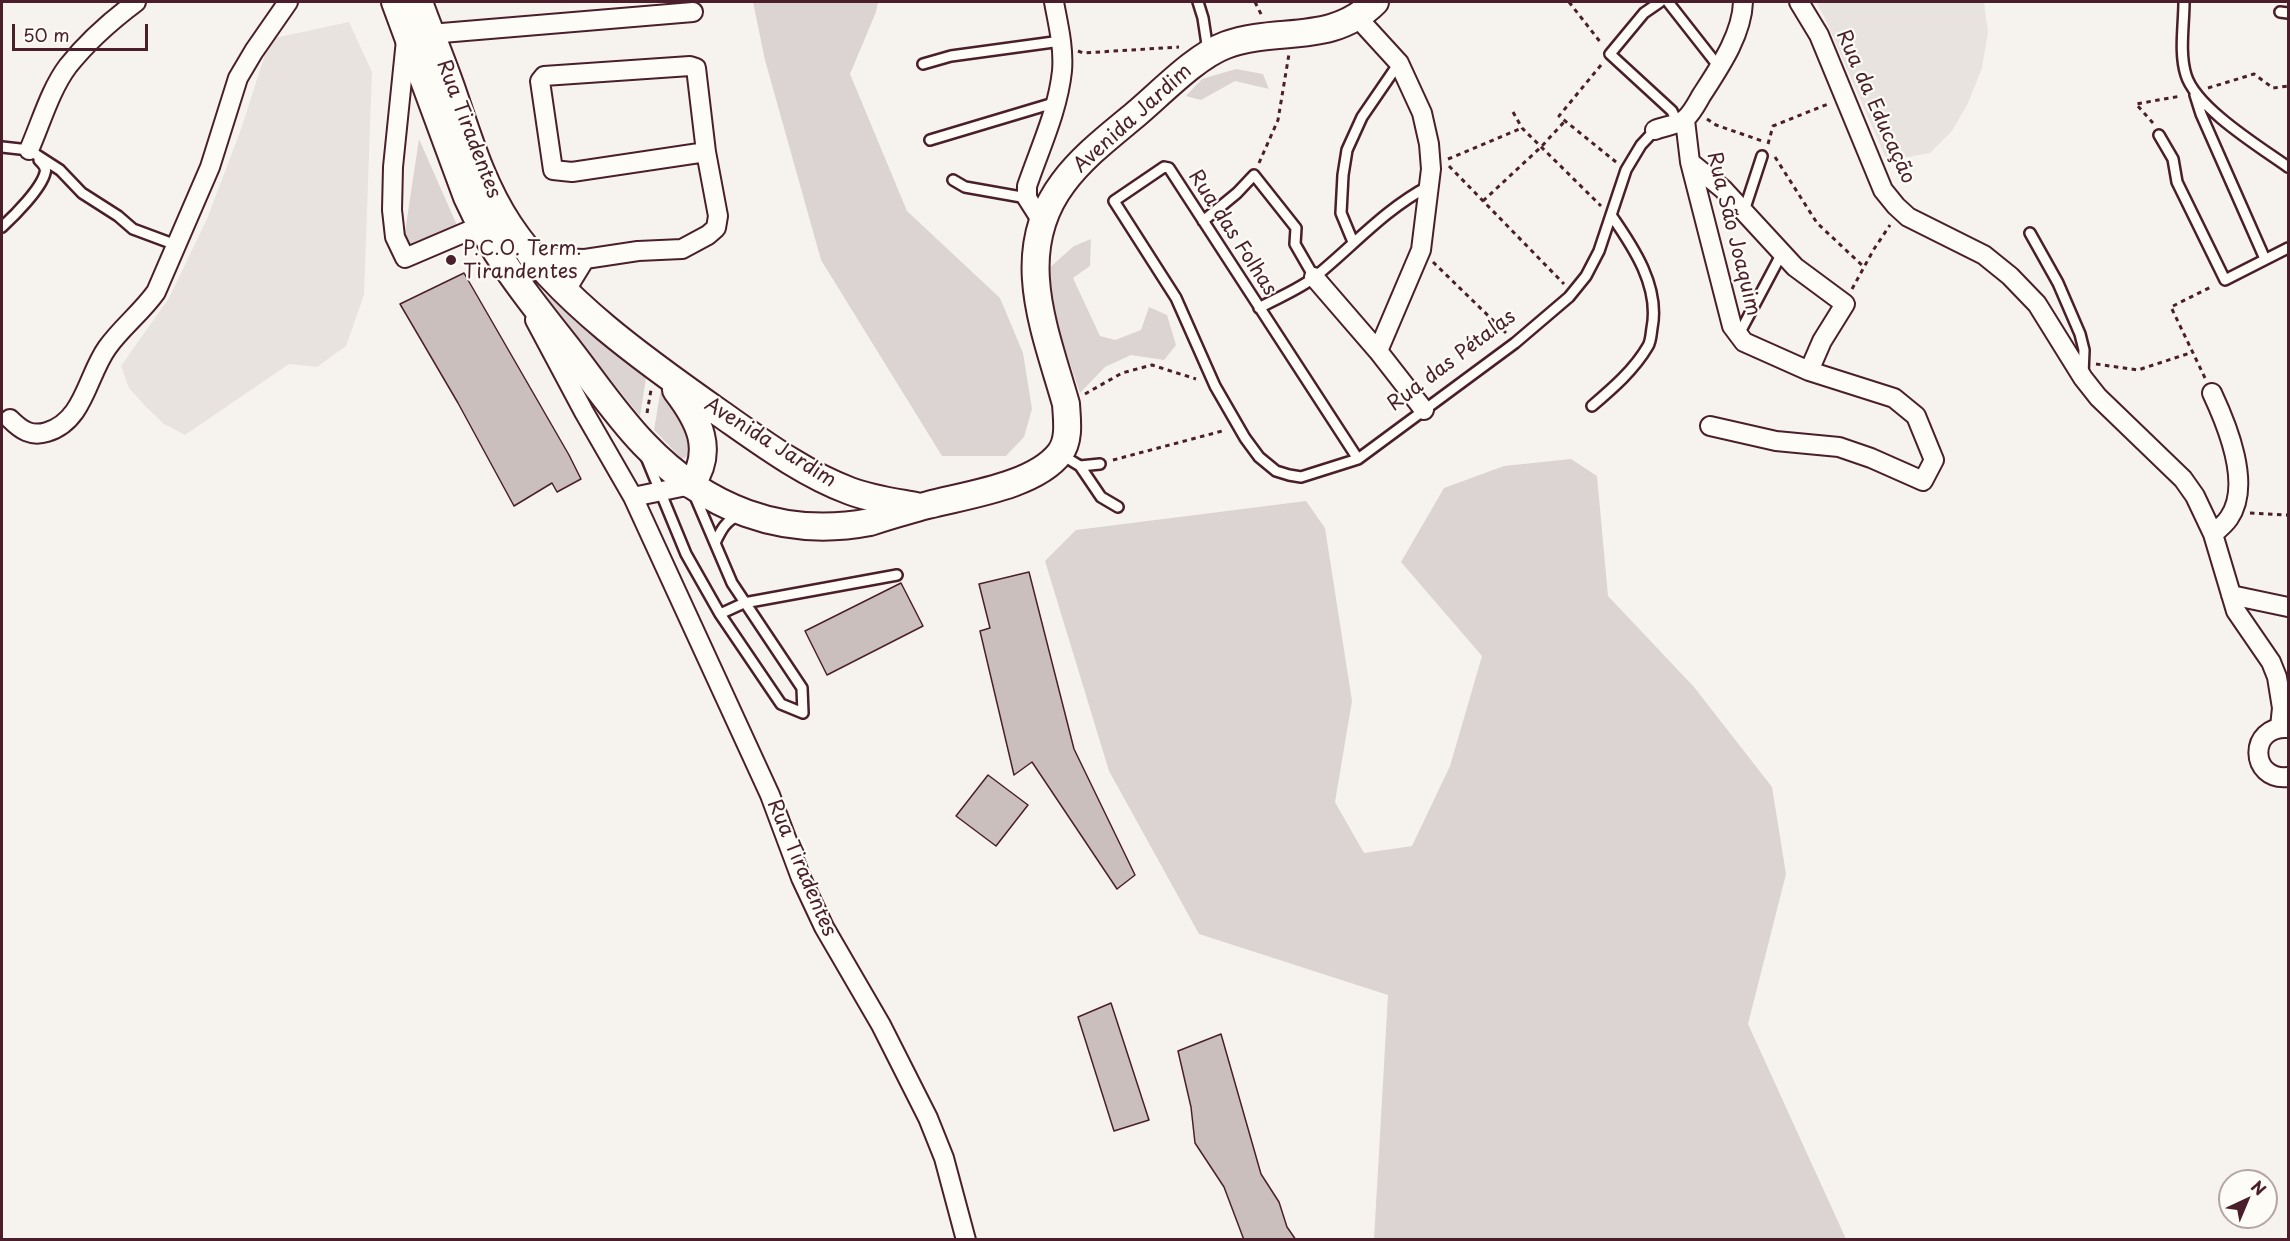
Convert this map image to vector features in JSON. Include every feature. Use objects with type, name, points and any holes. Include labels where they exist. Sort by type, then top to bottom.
[{"type":"street","points":[[29,150],[55,88],[68,66],[99,34],[136,2]]},
{"type":"street","points":[[10,419],[20,429],[40,434],[58,429],[75,412],[104,353],[151,299],[210,167],[238,78],[288,2]]},
{"type":"street","name":"Rua Tiradentes","points":[[395,2],[419,34],[508,224],[533,258],[657,377]]},
{"type":"street","name":"Rua Tiradentes","points":[[419,2],[419,34],[393,167],[392,210],[396,237],[405,258],[480,226]]},
{"type":"street","points":[[1041,220],[1027,198],[1035,161],[1057,102],[1062,69],[1061,41],[1054,2]]},
{"type":"street","points":[[1685,117],[1719,67],[1739,24],[1743,2]]},
{"type":"street","name":"Rua da Educação","points":[[1799,2],[1819,35],[1883,190],[1908,217],[1984,255],[2010,276],[2037,304],[2084,369],[2098,397],[2183,479],[2195,496],[2213,534],[2236,611],[2271,662],[2277,677],[2284,728],[2266,734],[2261,740],[2258,756],[2266,771],[2273,776],[2289,777]]},
{"type":"street","points":[[1366,9],[1399,63],[1422,113],[1429,144],[1430,185],[1421,250],[1378,351]]},
{"type":"street","name":"Avenida Jardim","points":[[691,484],[720,503],[744,514],[805,526],[851,526],[1022,478],[1070,460],[1066,404],[1042,323],[1035,264],[1036,242],[1041,220],[1064,182],[1196,50],[1244,40],[1335,28],[1366,9]]},
{"type":"street","points":[[419,34],[693,12]]},
{"type":"street","name":"Rua Tiradentes","points":[[419,34],[467,197],[480,226],[515,282],[584,412],[633,497],[770,795],[801,878],[824,927],[881,1025],[928,1118],[944,1158],[966,1239]]},
{"type":"street","points":[[485,179],[485,206],[480,226],[492,226],[516,251],[533,258],[585,258],[638,251],[682,249],[716,228],[718,216],[706,152],[697,70],[693,66],[544,76],[540,81],[553,170],[572,172],[706,152]]},
{"type":"street","name":"Rua das Pétalas","points":[[1654,130],[1685,117]]},
{"type":"street","name":"Rua São Joaquim","points":[[1685,117],[1690,162],[1732,326],[1738,336],[1744,342],[1809,371],[1894,398],[1916,416],[1934,460],[1923,481],[1871,458],[1839,447],[1776,441],[1710,426]]},
{"type":"street","points":[[1690,162],[1723,189],[1795,267],[1845,304],[1822,341],[1809,371]]},
{"type":"street","points":[[566,291],[585,258]]},
{"type":"street","points":[[1314,277],[1378,351],[1424,410]]},
{"type":"street","name":"Rua Tiradentes","points":[[515,282],[642,430],[670,469],[691,484]]},
{"type":"street","points":[[633,497],[691,484],[703,459],[703,440],[688,405],[657,377]]},
{"type":"street","name":"Avenida Jardim","points":[[657,377],[828,482],[872,498],[919,507]]},
{"type":"street","points":[[2212,393],[2223,417],[2235,456],[2238,482],[2234,508],[2229,520],[2213,534]]},
{"type":"street","points":[[2231,594],[2289,607]]},
{"type":"lane","points":[[1196,50],[1203,18],[1198,2]]},
{"type":"lane","points":[[1660,2],[1644,13],[1610,54],[1672,111],[1685,117]]},
{"type":"lane","points":[[1668,2],[1719,67]]},
{"type":"lane","points":[[2184,2],[2183,60],[2186,76],[2194,92],[2200,114],[2265,259]]},
{"type":"lane","points":[[923,64],[951,56],[1061,41]]},
{"type":"lane","points":[[1353,242],[1341,213],[1347,150],[1362,117],[1399,63]]},
{"type":"lane","points":[[2194,92],[2246,137],[2289,166]]},
{"type":"lane","points":[[930,140],[1057,102]]},
{"type":"lane","name":"Rua das Pétalas","points":[[1215,386],[1259,457],[1276,471],[1289,476],[1301,477],[1358,459],[1515,343],[1572,292],[1586,276],[1599,251],[1626,170],[1654,130]]},
{"type":"lane","points":[[2159,135],[2173,159],[2178,182],[2225,280],[2289,248]]},
{"type":"lane","points":[[2,147],[29,150],[60,170],[82,193],[118,216],[133,230],[176,245]]},
{"type":"lane","points":[[2,227],[28,201],[45,173],[44,165],[29,150]]},
{"type":"lane","points":[[1744,212],[1762,156]]},
{"type":"lane","name":"Rua das Folhas","points":[[1215,386],[1176,298],[1113,202],[1164,167],[1168,168],[1358,459]]},
{"type":"lane","points":[[1203,221],[1237,193],[1254,174],[1296,228],[1295,244],[1314,277]]},
{"type":"lane","points":[[953,180],[965,187],[1027,198]]},
{"type":"lane","points":[[1259,308],[1314,277],[1408,197],[1430,185]]},
{"type":"lane","points":[[1592,406],[1619,383],[1649,344],[1655,316],[1649,282],[1634,248],[1611,215]]},
{"type":"lane","points":[[2030,233],[2080,334],[2084,369]]},
{"type":"lane","points":[[1738,336],[1782,254]]},
{"type":"lane","name":"Rua Tiradentes","points":[[642,430],[659,491],[686,554],[720,614],[781,704],[803,713],[802,688],[744,603]]},
{"type":"lane","points":[[1070,460],[1100,464]]},
{"type":"lane","points":[[1070,460],[1101,497],[1118,507]]},
{"type":"lane","points":[[691,484],[726,571],[744,603]]},
{"type":"lane","points":[[715,543],[722,528],[728,522],[744,514]]},
{"type":"lane","points":[[720,614],[744,603],[897,575]]},
{"type":"path","points":[[1569,2],[1610,54],[1559,116],[1626,170]]},
{"type":"path","points":[[1254,174],[1278,120],[1292,35]]},
{"type":"path","points":[[1061,41],[1083,53],[1196,50]]},
{"type":"path","points":[[2159,135],[2158,129],[2136,104],[2176,98],[2254,74],[2273,88],[2289,86]]},
{"type":"path","points":[[1768,144],[1773,126],[1845,97]]},
{"type":"path","points":[[1512,112],[1521,128],[1611,215]]},
{"type":"path","points":[[1685,117],[1716,124],[1768,144],[1817,223],[1864,267]]},
{"type":"path","points":[[1483,201],[1541,147],[1565,121]]},
{"type":"path","points":[[1521,128],[1444,160],[1572,292]]},
{"type":"path","points":[[1845,304],[1888,227],[1903,212]]},
{"type":"path","points":[[1421,250],[1515,343]]},
{"type":"path","points":[[2212,393],[2171,307],[2225,280]]},
{"type":"path","points":[[2084,369],[2138,370],[2193,352]]},
{"type":"path","points":[[1066,404],[1122,373],[1152,365],[1215,386]]},
{"type":"path","points":[[642,430],[657,377]]},
{"type":"path","points":[[1100,464],[1238,426]]},
{"type":"path","points":[[2234,508],[2248,513],[2289,515]]},
{"type":"shaded area","points":[[753,2],[878,2],[850,74],[907,211],[1000,298],[1023,353],[1032,409],[1024,437],[1006,456],[942,456],[821,260],[765,60]]},
{"type":"shaded area","points":[[1816,2],[1984,2],[1988,32],[1982,68],[1968,103],[1952,131],[1930,153],[1887,161]]},
{"type":"shaded area","points":[[349,22],[372,72],[364,295],[346,346],[317,367],[289,364],[185,435],[164,424],[146,407],[129,388],[121,366],[169,298],[207,219],[241,129],[270,39]]},
{"type":"shaded area","points":[[1236,69],[1263,74],[1269,89],[1235,81],[1201,100],[1186,96],[1202,79]]},
{"type":"shaded area","points":[[419,139],[460,232],[402,252]]},
{"type":"shaded area","points":[[1091,239],[1090,266],[1073,278],[1100,336],[1115,340],[1141,330],[1149,307],[1167,315],[1176,345],[1164,360],[1131,355],[1105,367],[1080,393],[1055,319],[1049,268],[1074,246]]},
{"type":"shaded area","points":[[533,284],[646,378],[640,416]]},
{"type":"shaded area","points":[[661,388],[680,413],[694,438],[693,454],[682,459],[654,430]]},
{"type":"shaded area","points":[[1571,459],[1597,476],[1608,596],[1694,687],[1772,787],[1786,874],[1748,1024],[1846,1239],[1374,1239],[1388,995],[1199,934],[1109,771],[1045,561],[1076,530],[1306,501],[1325,528],[1352,701],[1335,802],[1364,853],[1412,846],[1450,766],[1482,656],[1401,562],[1444,488],[1504,466]]},
{"type":"building","points":[[464,273],[581,479],[557,492],[552,483],[514,506],[458,403],[400,304]]},
{"type":"building","points":[[1029,572],[1074,749],[1135,875],[1117,889],[1032,762],[1014,775],[980,631],[990,628],[979,584]]},
{"type":"building","points":[[901,583],[923,626],[827,675],[805,631]]},
{"type":"building","points":[[988,775],[1028,805],[996,846],[956,816]]},
{"type":"building","points":[[1111,1003],[1149,1120],[1114,1131],[1078,1017]]},
{"type":"building","points":[[1221,1034],[1261,1174],[1279,1202],[1287,1227],[1296,1240],[1244,1240],[1224,1187],[1195,1143],[1191,1107],[1178,1051]]},
{"type":"place","name":"P.C.O. Term. Tirandentes","points":[[451,260]]}]
